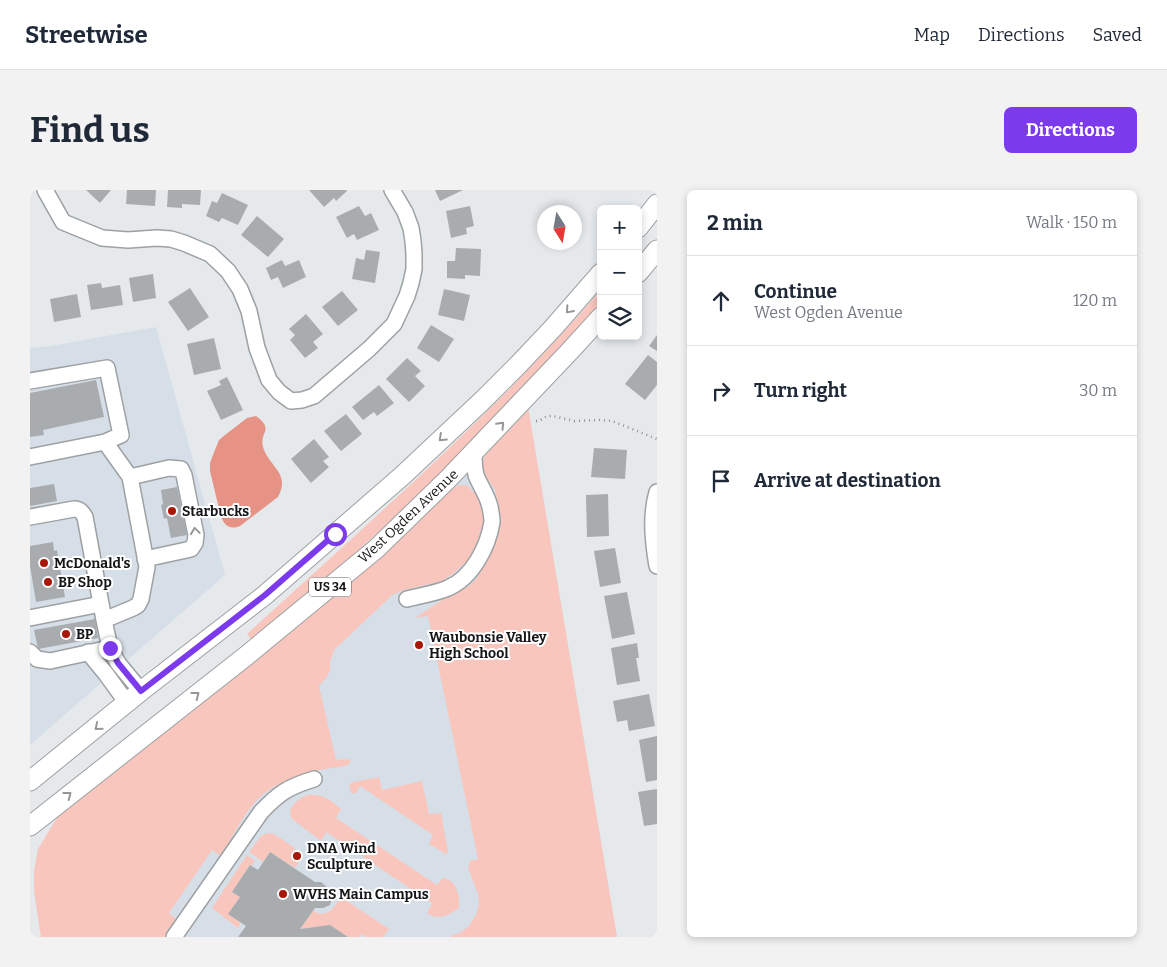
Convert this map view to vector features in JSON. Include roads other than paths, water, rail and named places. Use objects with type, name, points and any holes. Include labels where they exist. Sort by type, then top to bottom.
[{"type":"main road","points":[[642,223],[657,204]]},
{"type":"main road","points":[[642,268],[657,250]]},
{"type":"main road","name":"US 34","points":[[30,781],[265,595],[402,476],[518,365],[554,328],[597,278]]},
{"type":"main road","name":"West Ogden Avenue","points":[[30,826],[246,656],[369,554],[448,479],[597,320]]},
{"type":"street","points":[[45,190],[63,222],[102,238],[128,240],[171,239],[184,242],[210,254],[228,271],[240,289],[249,311],[257,348],[269,380],[278,392],[291,401],[314,396],[369,349],[394,324],[411,283],[414,270],[414,241],[405,212],[392,190]]},
{"type":"street","points":[[30,381],[107,368],[120,435],[105,442],[30,458]]},
{"type":"street","points":[[104,620],[138,604],[141,599],[147,567],[130,477],[105,442]]},
{"type":"street","points":[[407,599],[448,588],[464,579],[475,566],[488,536],[492,521],[490,505],[476,476],[474,452]]},
{"type":"street","points":[[130,477],[170,468],[180,470],[184,476],[196,535],[195,543],[191,549],[146,559]]},
{"type":"street","points":[[448,479],[461,478],[472,480],[481,485]]},
{"type":"street","points":[[656,498],[653,543],[657,566]]},
{"type":"street","points":[[30,516],[78,509],[85,517],[110,648],[134,697]]},
{"type":"street","points":[[30,618],[101,604]]},
{"type":"street","points":[[30,652],[37,659],[50,661],[110,648]]},
{"type":"street","points":[[88,652],[106,674],[134,697]]},
{"type":"street","points":[[174,937],[261,812],[284,791],[314,779]]},
{"type":"place","name":"Starbucks","points":[[172,511]]},
{"type":"place","name":"McDonald's","points":[[44,563]]},
{"type":"place","name":"BP Shop","points":[[48,582]]},
{"type":"place","name":"BP","points":[[66,634]]},
{"type":"place","name":"Waubonsie Valley High School","points":[[419,645]]},
{"type":"place","name":"DNA Wind Sculpture","points":[[297,856]]},
{"type":"place","name":"WVHS Main Campus","points":[[283,894]]}]
